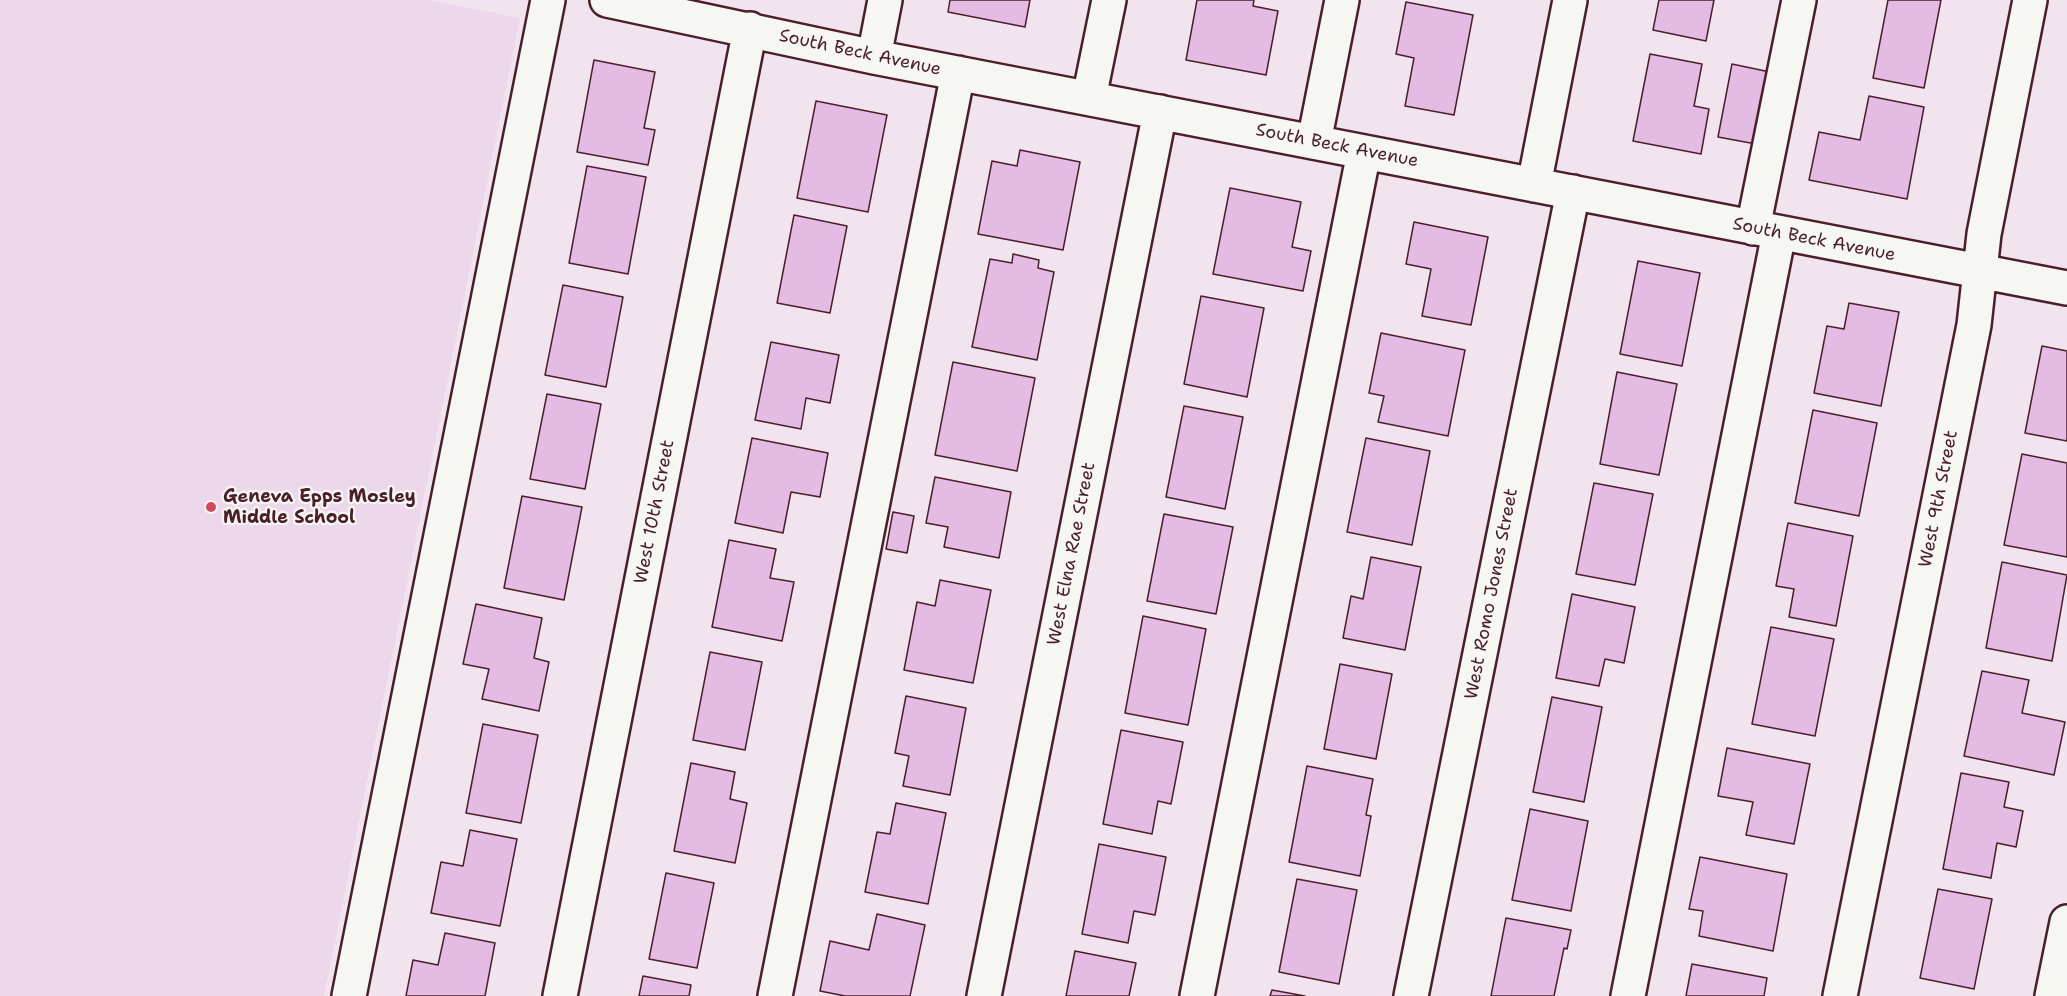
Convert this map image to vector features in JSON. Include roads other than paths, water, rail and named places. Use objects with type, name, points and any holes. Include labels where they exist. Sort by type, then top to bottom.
[{"type":"street","points":[[350,996],[548,0]]},
{"type":"street","name":"South Beck Avenue","points":[[607,0],[652,4],[874,57],[2067,288]]},
{"type":"street","points":[[874,57],[885,0]]},
{"type":"street","points":[[1089,98],[1109,0]]},
{"type":"street","points":[[1314,142],[1341,0]]},
{"type":"street","points":[[1534,185],[1570,0]]},
{"type":"street","points":[[1628,996],[1766,231],[1799,0]]},
{"type":"street","name":"West 9th Street","points":[[1840,996],[1974,325],[1984,234],[2030,0]]},
{"type":"street","name":"West 10th Street","points":[[560,996],[750,29]]},
{"type":"street","points":[[775,996],[958,73]]},
{"type":"street","name":"West Elna Rae Street","points":[[984,996],[1160,112]]},
{"type":"street","points":[[1197,996],[1364,152]]},
{"type":"street","name":"West Romo Jones Street","points":[[1411,996],[1573,192]]},
{"type":"street","points":[[2052,996],[2067,922]]},
{"type":"place","name":"Geneva Epps Mosley Middle School","points":[[211,507]]}]
